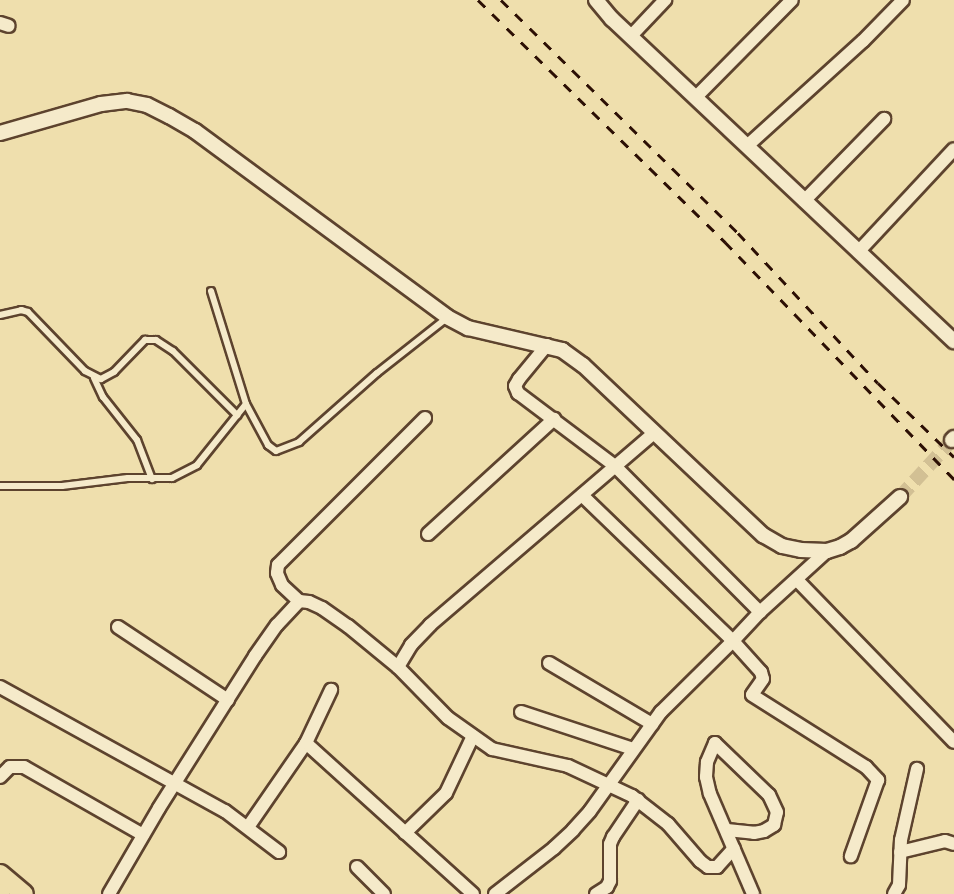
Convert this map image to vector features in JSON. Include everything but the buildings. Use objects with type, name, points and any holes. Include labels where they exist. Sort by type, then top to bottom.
[{"type":"main road","points":[[0,874],[24,894]]},
{"type":"street","points":[[596,0],[804,201],[954,341]]},
{"type":"street","points":[[631,36],[665,0]]},
{"type":"street","points":[[696,97],[792,0]]},
{"type":"street","points":[[747,146],[862,41],[903,0]]},
{"type":"street","points":[[0,133],[101,104],[127,101],[147,105],[195,132],[447,317],[468,328],[491,335],[562,350],[583,365],[763,535],[782,546],[801,550],[827,551]]},
{"type":"street","points":[[804,201],[884,119]]},
{"type":"street","points":[[859,251],[954,149]]},
{"type":"street","points":[[547,345],[515,386],[523,398],[615,466],[760,612]]},
{"type":"street","points":[[425,418],[278,565],[277,573],[282,585],[299,601],[309,602],[322,608],[398,668],[448,718],[492,749],[505,754],[551,760],[638,800],[668,824],[708,867],[717,867],[734,848]]},
{"type":"street","points":[[428,534],[554,419]]},
{"type":"street","points":[[398,668],[411,645],[430,625],[654,433]]},
{"type":"street","points":[[582,495],[733,641],[761,672],[763,680],[752,695],[866,767],[879,780],[851,856]]},
{"type":"street","points":[[495,894],[554,849],[590,811],[633,749],[679,692],[760,612],[798,581],[827,551],[851,541],[900,497]]},
{"type":"street","points":[[798,581],[954,742]]},
{"type":"street","points":[[109,894],[143,835],[228,700],[278,624],[299,601]]},
{"type":"street","points":[[118,627],[228,700]]},
{"type":"street","points":[[549,663],[652,724]]},
{"type":"street","points":[[0,687],[177,783],[248,827],[279,852]]},
{"type":"street","points":[[248,827],[306,743],[331,690]]},
{"type":"street","points":[[521,712],[633,749]]},
{"type":"street","points":[[405,833],[446,793],[473,736]]},
{"type":"street","points":[[306,743],[473,894]]},
{"type":"street","points":[[727,830],[754,833],[765,831],[774,825],[777,812],[769,795],[715,743],[707,762],[706,777],[734,848],[753,894]]},
{"type":"street","points":[[0,777],[10,767],[16,765],[24,767],[143,835]]},
{"type":"street","points":[[894,894],[899,885],[900,852],[917,769]]},
{"type":"street","points":[[596,894],[607,887],[610,881],[610,844],[613,837],[638,800]]},
{"type":"street","points":[[900,852],[945,841],[954,844]]},
{"type":"street","points":[[357,867],[384,894]]},
{"type":"lane","points":[[211,291],[246,404],[268,445],[276,451],[287,449],[300,442],[376,373],[447,317]]},
{"type":"lane","points":[[0,315],[21,310],[28,312],[94,378],[103,397],[137,440],[152,479]]},
{"type":"lane","points":[[94,378],[107,378],[145,340],[156,340],[173,351],[237,415]]},
{"type":"lane","points":[[0,486],[62,486],[128,478],[172,478],[197,465],[246,404]]},
{"type":"tunnel","points":[[900,497],[952,440]]},
{"type":"railway","points":[[478,0],[725,242],[954,479]]},
{"type":"railway","points":[[501,0],[738,233],[878,383],[954,457]]}]
